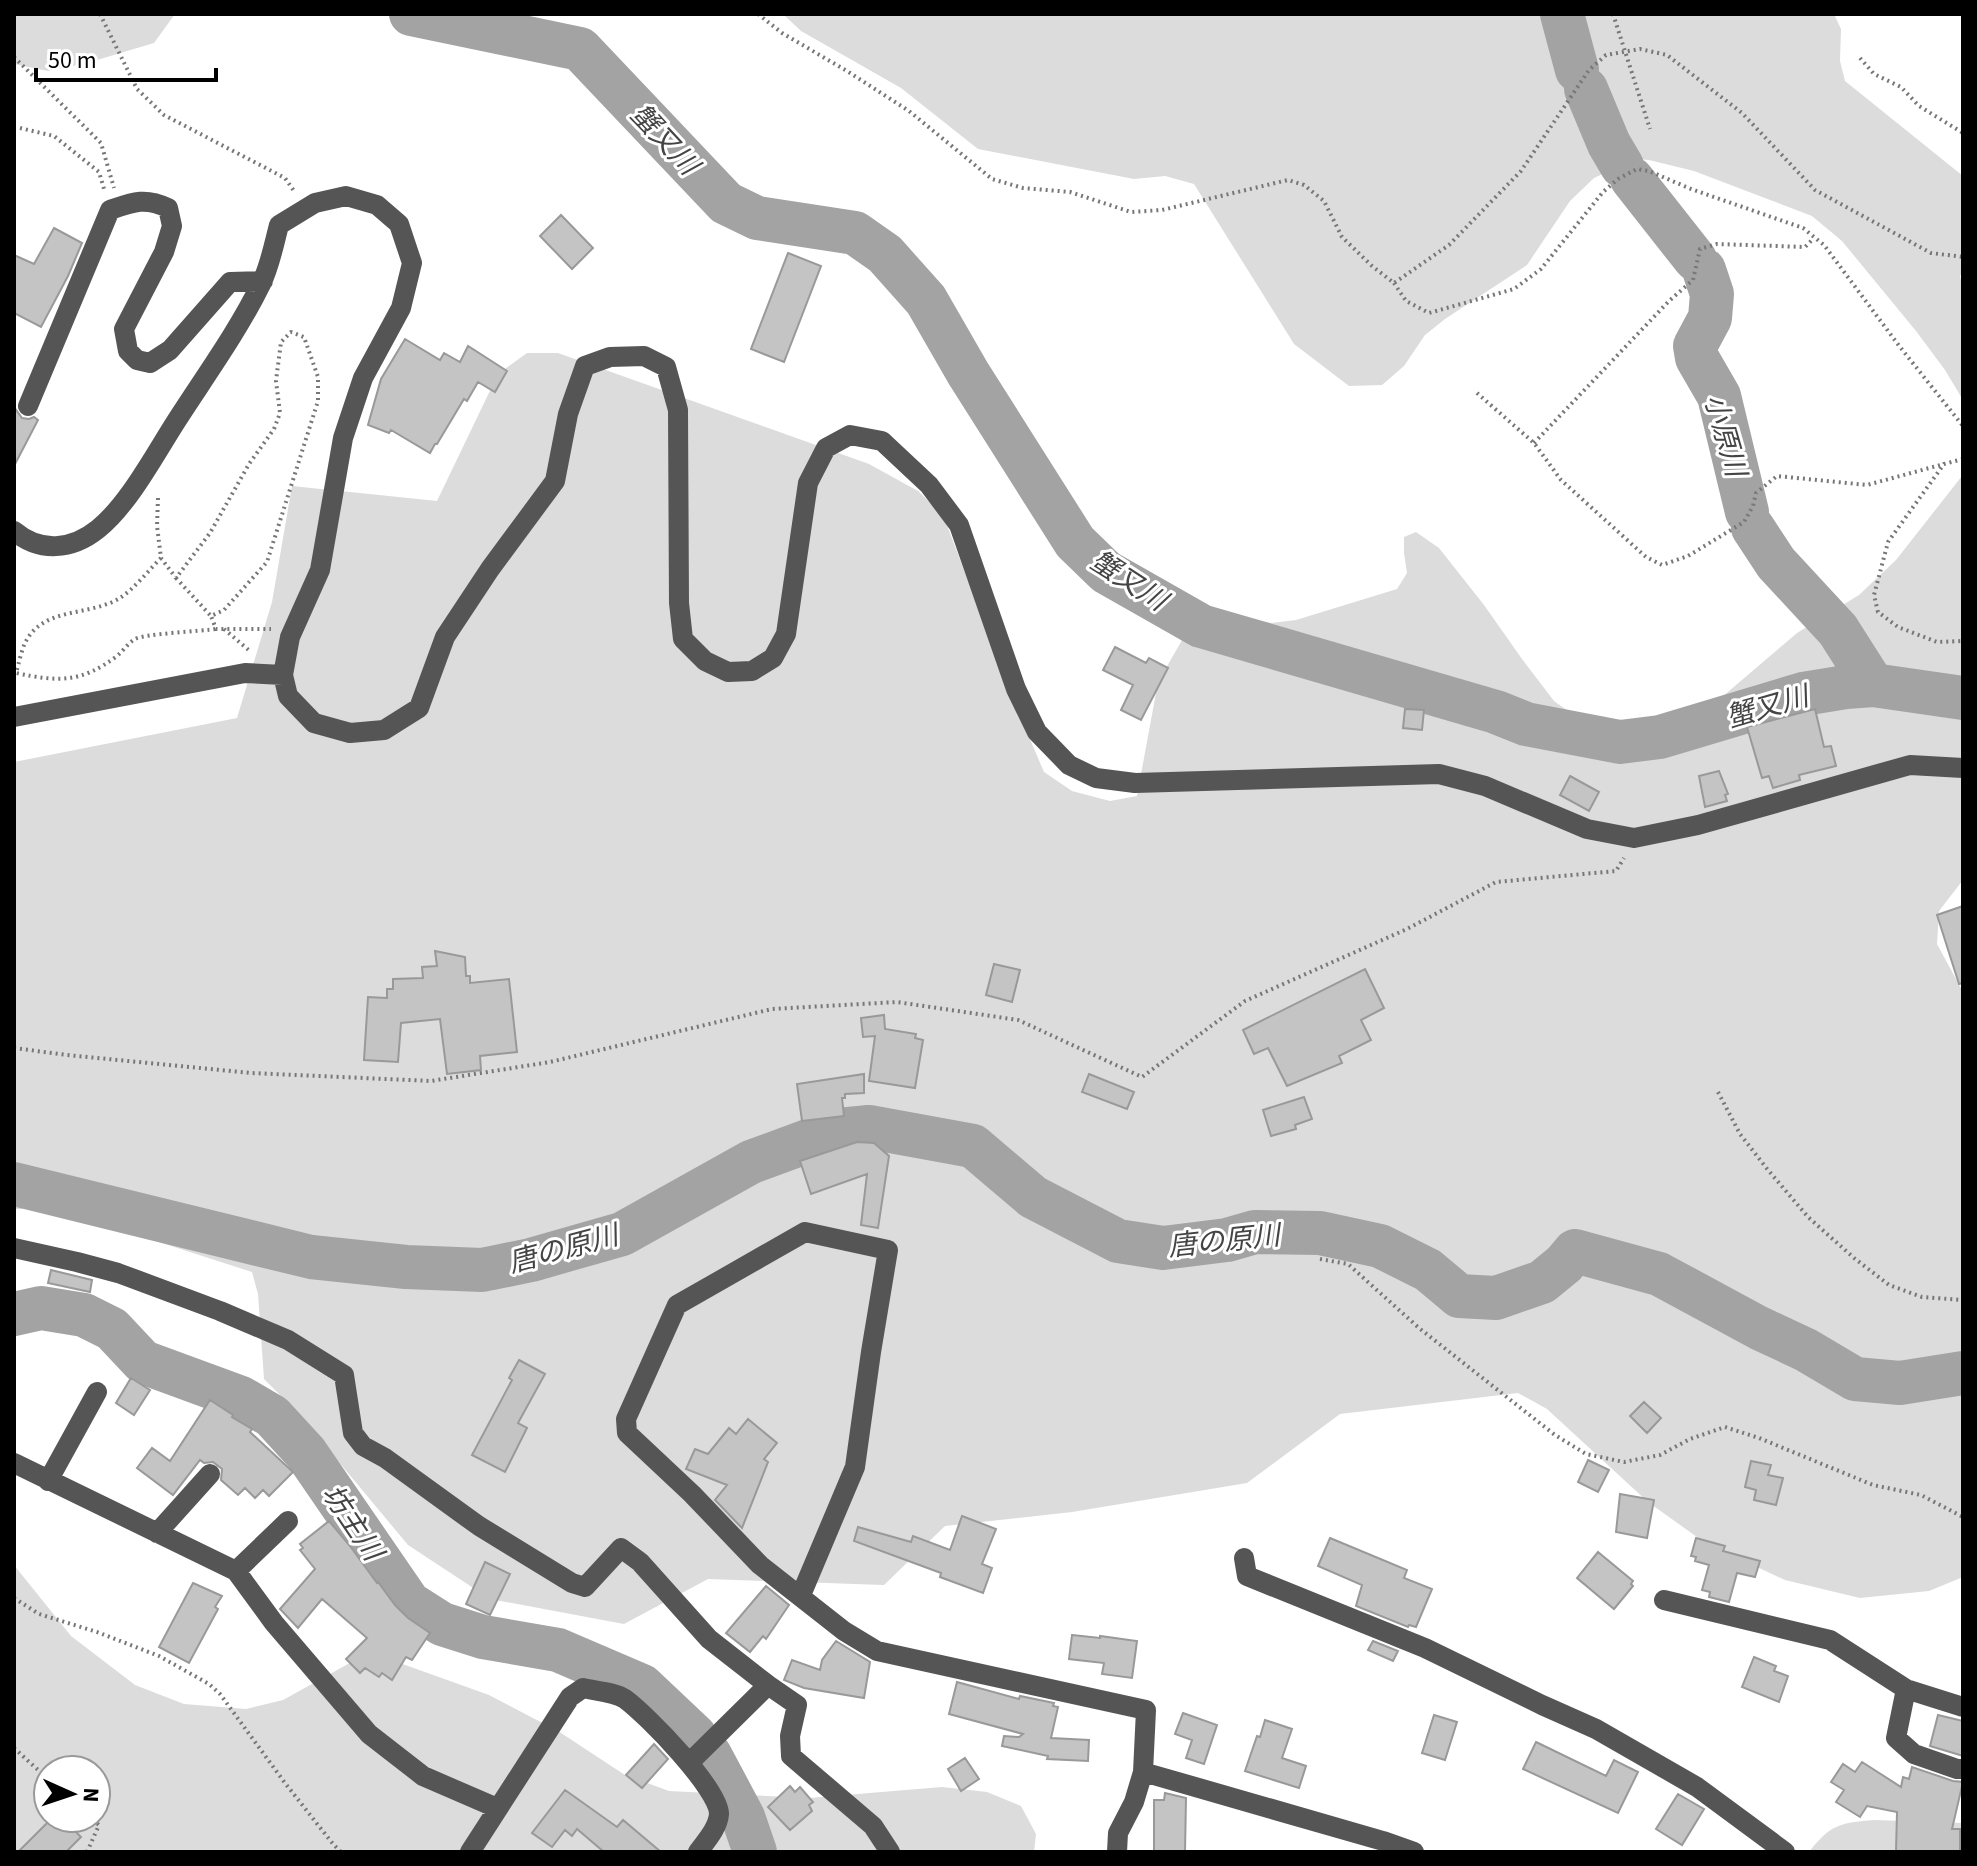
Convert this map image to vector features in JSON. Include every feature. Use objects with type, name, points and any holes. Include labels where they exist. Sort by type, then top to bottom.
[{"type":"street","points":[[14,531],[34,543],[56,548],[82,539],[98,529],[126,499],[241,320],[263,281],[279,225],[315,203],[346,196],[377,205],[399,224],[412,263],[401,308],[363,378],[343,438],[320,570],[290,637],[283,675],[288,696],[314,723],[350,733],[384,730],[419,708],[445,637],[490,569],[555,481],[568,414],[585,366],[610,357],[644,356],[666,367],[678,410],[679,603],[683,639],[705,661],[728,672],[752,671],[773,658],[786,634],[808,483],[826,448],[850,435],[882,441],[929,485],[959,525],[1016,689],[1037,732],[1069,765],[1096,778],[1135,783],[1439,774],[1485,786],[1587,829],[1634,838],[1698,825],[1910,765],[1963,768]]},
{"type":"street","points":[[28,406],[110,210],[134,202],[153,201],[168,208],[172,226],[164,252],[124,329],[128,351],[137,360],[150,363],[170,350],[230,282],[263,281]]},
{"type":"street","points":[[14,717],[245,673],[283,675]]},
{"type":"street","points":[[801,1595],[855,1467],[888,1250],[805,1232],[677,1305],[626,1419],[627,1433],[692,1494],[760,1565],[844,1631],[877,1651],[1146,1710],[1143,1772],[1134,1802],[1118,1833],[1117,1852]]},
{"type":"street","points":[[14,1248],[118,1273],[288,1340],[344,1375],[353,1433],[363,1446],[385,1458],[479,1526],[572,1583],[585,1587],[621,1548],[640,1562],[709,1639],[797,1705],[790,1736],[791,1756],[873,1826],[890,1852]]},
{"type":"street","points":[[48,1481],[97,1392]]},
{"type":"street","points":[[14,1463],[236,1571],[274,1623],[369,1734],[423,1776],[497,1808]]},
{"type":"street","points":[[157,1533],[210,1474]]},
{"type":"street","points":[[236,1571],[288,1521]]},
{"type":"street","points":[[1244,1558],[1247,1576],[1425,1648],[1596,1729],[1697,1787],[1785,1852]]},
{"type":"street","points":[[1664,1600],[1830,1640],[1906,1689],[1963,1707]]},
{"type":"street","points":[[689,1763],[768,1685]]},
{"type":"street","points":[[470,1852],[570,1697],[583,1688],[623,1697],[689,1763],[716,1801],[719,1816],[712,1833],[698,1852]]},
{"type":"street","points":[[1906,1689],[1896,1738],[1914,1754],[1963,1769]]},
{"type":"street","points":[[1143,1772],[1414,1852]]},
{"type":"path","points":[[100,14],[137,89],[164,115],[285,178],[306,208]]},
{"type":"path","points":[[758,14],[782,33],[909,111],[992,179],[1023,188],[1070,192],[1131,212],[1162,210],[1288,180],[1304,185],[1324,201],[1342,237],[1394,283],[1406,301],[1429,313],[1514,289],[1541,269],[1603,192],[1637,169],[1649,171],[1803,228],[1824,245],[1963,426]]},
{"type":"path","points":[[1613,14],[1650,129]]},
{"type":"path","points":[[1394,283],[1449,245],[1521,171],[1589,70],[1606,55],[1640,49],[1667,55],[1742,113],[1815,190],[1931,253],[1963,257]]},
{"type":"path","points":[[14,57],[101,143],[116,196],[110,210]]},
{"type":"path","points":[[1860,58],[1874,74],[1901,87],[1919,106],[1963,133]]},
{"type":"path","points":[[14,128],[54,136],[99,172],[110,210]]},
{"type":"path","points":[[1534,443],[1669,301],[1693,280],[1700,249],[1717,244],[1805,247],[1814,237]]},
{"type":"path","points":[[176,578],[210,533],[249,464],[274,429],[280,413],[276,381],[281,342],[291,332],[304,337],[318,377],[318,401],[267,562],[224,610],[211,616]]},
{"type":"path","points":[[1477,393],[1534,443],[1561,480],[1646,557],[1662,565],[1688,556],[1744,522],[1756,493],[1777,476],[1867,485],[1963,459]]},
{"type":"path","points":[[1944,464],[1888,542],[1874,595],[1878,612],[1898,627],[1937,642],[1963,641]]},
{"type":"path","points":[[158,498],[161,558],[211,616],[216,629]]},
{"type":"path","points":[[161,558],[121,597],[99,607],[50,618],[37,627],[26,642],[15,673],[61,680],[96,669],[118,655],[137,637],[216,629],[293,629]]},
{"type":"path","points":[[14,1048],[251,1073],[431,1081],[550,1062],[772,1009],[897,1002],[1018,1020],[1142,1077],[1245,1001],[1407,929],[1496,882],[1616,871],[1634,838]]},
{"type":"path","points":[[1718,1092],[1740,1134],[1768,1170],[1808,1217],[1854,1258],[1889,1285],[1922,1297],[1963,1300]]},
{"type":"path","points":[[1320,1259],[1348,1264],[1419,1328],[1555,1435],[1586,1454],[1624,1462],[1660,1455],[1690,1439],[1725,1427],[1873,1485],[1921,1495],[1963,1517]]},
{"type":"path","points":[[14,1598],[39,1614],[159,1656],[209,1684],[220,1694],[285,1783],[341,1852]]},
{"type":"path","points":[[14,1748],[32,1764]]},
{"type":"shaded area","points":[[14,14],[175,14],[154,43],[48,71],[14,64]]},
{"type":"shaded area","points":[[783,14],[1834,14],[1841,29],[1840,61],[1845,81],[1963,176],[1963,271],[1960,276],[1963,290],[1963,400],[1916,331],[1842,241],[1812,216],[1694,171],[1635,159],[1594,178],[1570,201],[1527,265],[1425,335],[1404,366],[1382,385],[1349,386],[1294,344],[1194,184],[1165,176],[1134,179],[978,149],[901,88],[801,31]]},
{"type":"shaded area","points":[[527,353],[558,353],[869,464],[918,491],[943,515],[1044,772],[1072,791],[1110,801],[1137,796],[1158,682],[1197,614],[1214,611],[1271,623],[1296,620],[1397,589],[1407,573],[1404,537],[1416,532],[1439,548],[1554,701],[1599,733],[1618,735],[1715,703],[1797,633],[1859,595],[1896,560],[1962,476],[1963,470],[1963,880],[1939,911],[1937,944],[1963,992],[1963,1577],[1929,1591],[1860,1598],[1785,1580],[1704,1542],[1648,1502],[1547,1409],[1518,1393],[1340,1414],[1247,1483],[1072,1512],[945,1526],[884,1585],[708,1579],[624,1624],[490,1599],[408,1545],[298,1413],[264,1379],[258,1294],[252,1272],[53,1208],[14,1209],[14,762],[237,718],[272,602],[292,486],[437,501],[498,374]]},
{"type":"shaded area","points":[[14,1565],[71,1636],[135,1685],[184,1704],[246,1709],[283,1700],[357,1659],[383,1657],[489,1695],[558,1731],[625,1775],[669,1791],[809,1798],[942,1787],[987,1792],[1021,1806],[1036,1834],[1034,1852],[14,1852]]},
{"type":"shaded area","points":[[1853,1822],[1963,1823],[1963,1852],[1809,1852],[1830,1830]]},
{"type":"building","points":[[561,215],[593,248],[572,269],[540,236]]},
{"type":"building","points":[[54,228],[82,243],[41,327],[14,313],[14,255],[34,264]]},
{"type":"building","points":[[788,253],[821,266],[784,362],[751,349]]},
{"type":"building","points":[[405,339],[440,360],[444,353],[460,362],[468,346],[507,371],[495,392],[478,382],[430,453],[391,430],[389,433],[368,425],[381,379]]},
{"type":"building","points":[[14,407],[22,418],[34,417],[38,420],[14,466]]},
{"type":"building","points":[[1115,647],[1146,663],[1149,658],[1168,668],[1141,720],[1121,710],[1133,685],[1103,670]]},
{"type":"building","points":[[1405,709],[1424,710],[1422,730],[1403,728]]},
{"type":"building","points":[[1815,709],[1824,747],[1831,746],[1836,766],[1799,775],[1800,780],[1773,788],[1769,776],[1762,778],[1747,727]]},
{"type":"building","points":[[1719,771],[1728,794],[1725,795],[1727,801],[1705,807],[1699,776]]},
{"type":"building","points":[[1570,776],[1599,792],[1589,811],[1560,795]]},
{"type":"building","points":[[1963,906],[1963,983],[1959,984],[1937,915]]},
{"type":"building","points":[[435,951],[465,957],[466,976],[470,976],[470,983],[509,979],[517,1052],[480,1056],[481,1070],[447,1074],[440,1019],[401,1023],[398,1062],[364,1060],[368,997],[387,998],[387,989],[393,989],[393,979],[423,978],[422,967],[437,966]]},
{"type":"building","points":[[994,964],[1020,970],[1012,1002],[986,995]]},
{"type":"building","points":[[1365,969],[1384,1008],[1361,1020],[1371,1040],[1339,1056],[1342,1063],[1287,1086],[1268,1048],[1254,1054],[1243,1030]]},
{"type":"building","points":[[884,1015],[885,1029],[916,1034],[915,1038],[923,1040],[915,1088],[869,1081],[875,1036],[863,1037],[861,1018]]},
{"type":"building","points":[[864,1074],[864,1093],[845,1094],[842,1098],[844,1116],[802,1121],[797,1084]]},
{"type":"building","points":[[1089,1074],[1134,1092],[1127,1109],[1082,1092]]},
{"type":"building","points":[[1304,1097],[1312,1119],[1295,1125],[1296,1129],[1271,1136],[1263,1110]]},
{"type":"building","points":[[857,1142],[874,1143],[889,1156],[878,1228],[861,1225],[867,1174],[811,1194],[800,1161]]},
{"type":"building","points":[[51,1270],[92,1280],[90,1292],[48,1283]]},
{"type":"building","points":[[519,1360],[545,1374],[518,1423],[527,1428],[505,1472],[472,1455],[512,1380],[509,1378]]},
{"type":"building","points":[[131,1378],[150,1390],[134,1415],[116,1403]]},
{"type":"building","points":[[210,1400],[252,1429],[250,1432],[293,1472],[269,1496],[263,1490],[255,1498],[245,1488],[238,1495],[221,1480],[222,1469],[213,1462],[200,1460],[173,1495],[137,1468],[152,1448],[170,1461]]},
{"type":"building","points":[[1644,1402],[1661,1418],[1647,1433],[1630,1416]]},
{"type":"building","points":[[748,1419],[777,1443],[764,1459],[768,1462],[742,1528],[715,1500],[727,1485],[686,1469],[695,1449],[708,1454],[729,1428],[736,1434]]},
{"type":"building","points":[[1588,1460],[1609,1470],[1598,1492],[1578,1482]]},
{"type":"building","points":[[1751,1461],[1771,1465],[1768,1475],[1783,1478],[1776,1505],[1754,1500],[1756,1490],[1745,1487]]},
{"type":"building","points":[[1620,1494],[1654,1500],[1647,1538],[1616,1532]]},
{"type":"building","points":[[962,1516],[996,1529],[982,1564],[992,1568],[983,1593],[940,1577],[941,1573],[854,1541],[858,1527],[911,1542],[913,1536],[950,1550]]},
{"type":"building","points":[[329,1521],[395,1605],[430,1633],[412,1660],[406,1657],[392,1680],[382,1673],[379,1677],[365,1668],[360,1673],[346,1659],[367,1638],[322,1599],[298,1628],[280,1609],[315,1569],[300,1550],[303,1548],[300,1544]]},
{"type":"building","points":[[1330,1538],[1407,1570],[1404,1578],[1432,1589],[1416,1627],[1408,1627],[1356,1606],[1362,1585],[1318,1566]]},
{"type":"building","points":[[1696,1538],[1725,1546],[1723,1551],[1760,1561],[1755,1577],[1737,1573],[1729,1602],[1709,1597],[1710,1592],[1702,1590],[1709,1565],[1695,1561],[1696,1557],[1691,1556]]},
{"type":"building","points":[[1598,1552],[1633,1581],[1633,1586],[1614,1609],[1577,1578]]},
{"type":"building","points":[[485,1562],[510,1574],[490,1615],[466,1604]]},
{"type":"building","points":[[193,1583],[222,1596],[189,1663],[159,1647]]},
{"type":"building","points":[[766,1586],[789,1605],[766,1639],[763,1636],[750,1652],[726,1633]]},
{"type":"building","points":[[1072,1635],[1137,1641],[1132,1678],[1102,1674],[1104,1663],[1069,1659]]},
{"type":"building","points":[[836,1641],[870,1662],[864,1698],[804,1688],[784,1680],[792,1660],[820,1670],[822,1660]]},
{"type":"building","points":[[1373,1641],[1398,1651],[1393,1661],[1368,1650]]},
{"type":"building","points":[[1754,1657],[1776,1666],[1774,1671],[1788,1676],[1779,1702],[1742,1687]]},
{"type":"building","points":[[957,1682],[1019,1699],[1020,1696],[1054,1703],[1053,1706],[1058,1707],[1051,1738],[1089,1740],[1088,1761],[1047,1759],[1048,1756],[1002,1746],[1004,1736],[1019,1737],[1023,1734],[949,1714]]},
{"type":"building","points":[[1183,1713],[1217,1725],[1204,1764],[1186,1758],[1192,1740],[1175,1734]]},
{"type":"building","points":[[1434,1715],[1457,1722],[1445,1760],[1422,1753]]},
{"type":"building","points":[[1938,1715],[1963,1721],[1963,1756],[1930,1746]]},
{"type":"building","points":[[1265,1720],[1292,1729],[1282,1758],[1306,1766],[1299,1788],[1245,1771]]},
{"type":"building","points":[[1536,1742],[1606,1776],[1614,1760],[1638,1772],[1618,1813],[1523,1769]]},
{"type":"building","points":[[654,1744],[668,1759],[642,1788],[626,1775]]},
{"type":"building","points":[[965,1758],[979,1779],[961,1791],[948,1769]]},
{"type":"building","points":[[1862,1762],[1901,1787],[1903,1777],[1909,1779],[1912,1767],[1963,1782],[1952,1829],[1960,1829],[1960,1852],[1896,1852],[1897,1812],[1867,1806],[1860,1817],[1836,1802],[1844,1790],[1831,1782],[1843,1764],[1855,1772]]},
{"type":"building","points":[[790,1786],[795,1792],[800,1787],[813,1802],[809,1805],[812,1811],[790,1830],[768,1807]]},
{"type":"building","points":[[565,1790],[617,1827],[623,1820],[661,1852],[604,1852],[577,1829],[572,1836],[565,1830],[552,1847],[532,1833]]},
{"type":"building","points":[[1165,1793],[1186,1798],[1185,1852],[1154,1852],[1154,1800],[1164,1800]]},
{"type":"building","points":[[1678,1794],[1704,1809],[1682,1845],[1656,1829]]},
{"type":"building","points":[[36,1834],[78,1834],[81,1837],[66,1852],[18,1852]]},
{"type":"waterway","name":"蟹又川","points":[[411,14],[580,49],[726,203],[757,218],[855,233],[885,254],[926,300],[968,373],[1075,542],[1106,572],[1201,626],[1496,712],[1526,724],[1620,742],[1660,737],[1803,694],[1846,687],[1873,685],[1963,698]]},
{"type":"waterway","name":"小原川","points":[[1562,14],[1577,70]]},
{"type":"waterway","name":"小原川","points":[[1586,89],[1609,144],[1622,166]]},
{"type":"waterway","name":"小原川","points":[[1632,179],[1695,259]]},
{"type":"waterway","name":"小原川","points":[[1704,270],[1712,294],[1710,318],[1695,346],[1697,358],[1719,396],[1747,512]]},
{"type":"waterway","name":"小原川","points":[[1753,528],[1776,563],[1838,630],[1873,685]]},
{"type":"waterway","name":"唐の原川","points":[[14,1184],[311,1257],[406,1267],[482,1270],[531,1260],[622,1234],[751,1162],[838,1130],[869,1127],[973,1146],[1033,1197],[1118,1241],[1163,1248],[1227,1240],[1255,1232],[1320,1233],[1380,1246],[1428,1270],[1459,1296],[1496,1298],[1542,1282],[1575,1251],[1659,1274],[1806,1350],[1855,1379],[1900,1383],[1963,1373]]},
{"type":"waterway","name":"坊主川","points":[[14,1314],[41,1308],[84,1315],[112,1329],[143,1362],[241,1398],[272,1416],[306,1453],[409,1603],[442,1624],[483,1637],[558,1650],[642,1686],[695,1736]]},
{"type":"waterway","name":"坊主川","points":[[710,1755],[743,1817],[755,1852]]}]
